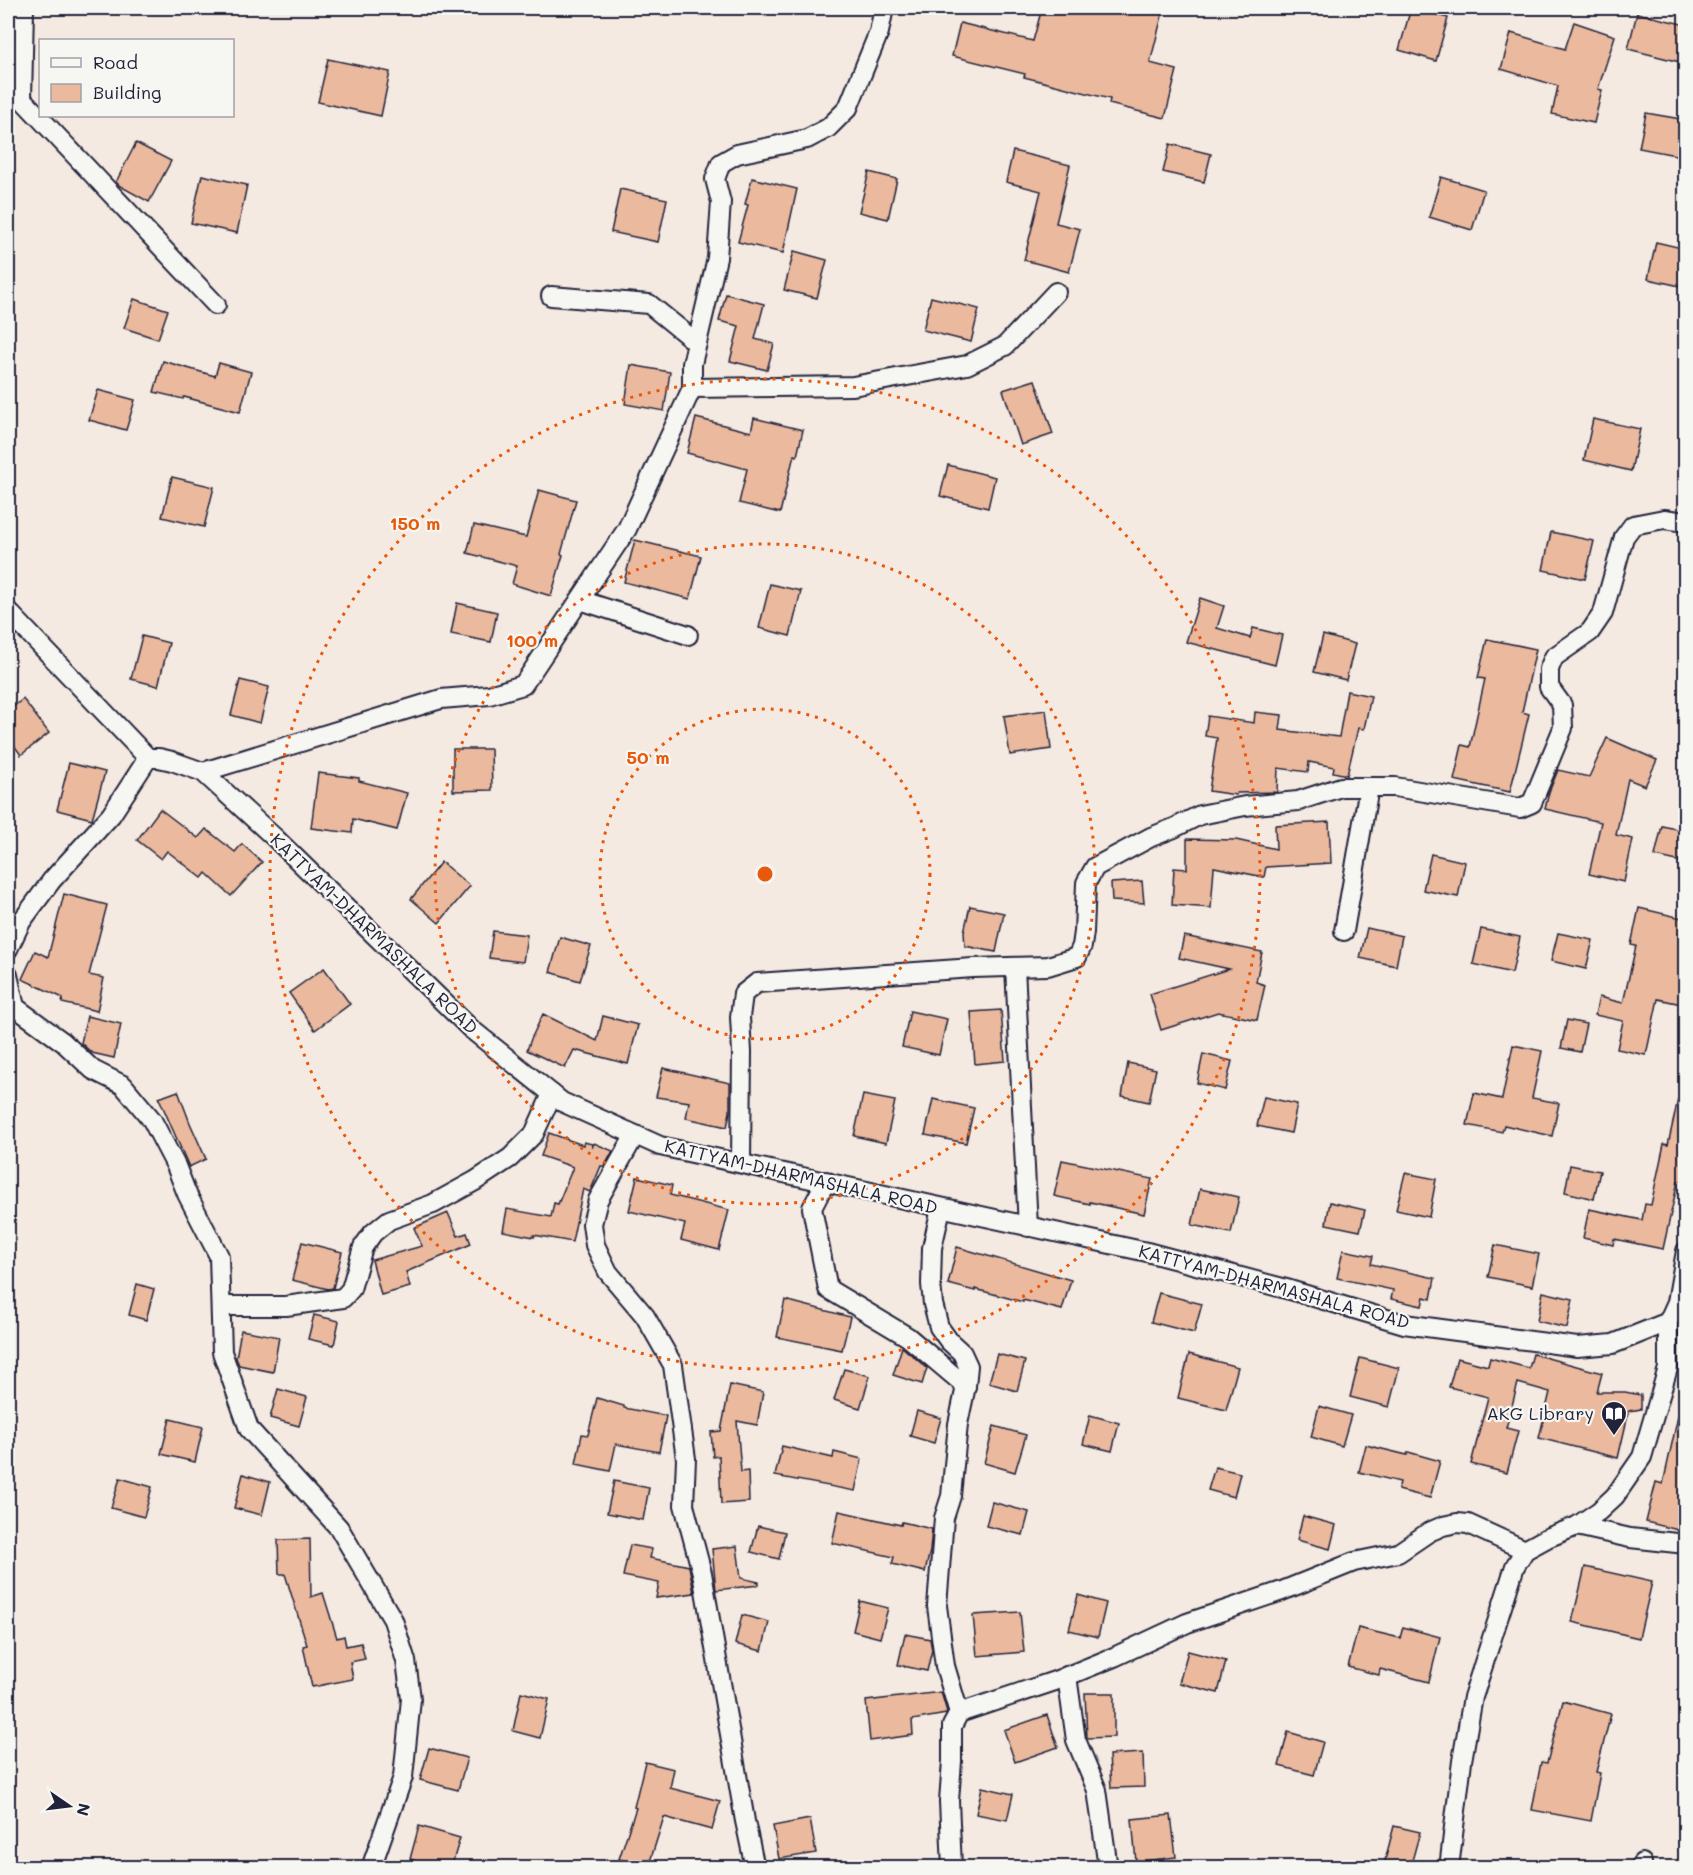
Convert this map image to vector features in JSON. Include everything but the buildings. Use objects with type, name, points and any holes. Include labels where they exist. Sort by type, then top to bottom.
[{"type":"street","points":[[24,8],[22,99],[216,305]]},
{"type":"street","points":[[203,772],[441,699],[489,695],[523,686],[627,529],[692,388],[692,364],[717,258],[721,202],[715,179],[721,163],[737,154],[807,139],[828,128],[848,108],[879,32],[884,8]]},
{"type":"street","points":[[692,388],[853,386],[967,365],[1005,346],[1056,292]]},
{"type":"street","points":[[551,296],[649,304],[697,343]]},
{"type":"street","points":[[741,1163],[740,1017],[743,994],[757,982],[1048,966],[1077,957],[1082,946],[1084,932],[1086,883],[1095,867],[1200,815],[1245,806],[1298,801],[1341,787],[1395,787],[1520,808],[1532,803],[1563,728],[1562,705],[1549,687],[1549,669],[1554,657],[1590,632],[1603,613],[1624,537],[1633,525],[1664,519],[1686,522]]},
{"type":"street","points":[[580,600],[688,635]]},
{"type":"street","points":[[8,611],[148,758],[111,815],[52,880],[21,922],[8,949]]},
{"type":"street","name":"KATTYAM-DHARMASHALA ROAD","points":[[148,758],[171,761],[203,772],[275,838],[471,1029],[561,1102],[660,1146],[1147,1252],[1290,1290],[1404,1324],[1577,1347],[1613,1344],[1668,1322]]},
{"type":"street","points":[[1344,931],[1370,787]]},
{"type":"street","points":[[1016,967],[1028,1227]]},
{"type":"street","points":[[8,975],[15,1007],[63,1042],[93,1070],[123,1085],[152,1120],[219,1256],[222,1352],[249,1428],[339,1528],[393,1620],[406,1661],[411,1699],[403,1777],[371,1868]]},
{"type":"street","points":[[221,1306],[286,1306],[343,1298],[351,1289],[363,1247],[374,1233],[389,1220],[433,1204],[510,1158],[534,1134],[552,1094]]},
{"type":"street","points":[[635,1135],[598,1200],[592,1224],[595,1245],[608,1272],[645,1316],[672,1365],[686,1459],[684,1505],[702,1573],[755,1868]]},
{"type":"street","points":[[826,1181],[812,1208],[828,1288],[908,1337],[966,1386]]},
{"type":"street","points":[[941,1208],[932,1248],[931,1284],[939,1327],[962,1353],[968,1366],[957,1424],[951,1496],[944,1518],[937,1606],[945,1666],[959,1713]]},
{"type":"street","points":[[1449,1868],[1462,1761],[1473,1697],[1515,1566],[1525,1550],[1577,1526],[1599,1512],[1615,1496],[1642,1457],[1668,1368],[1668,1322],[1677,1302],[1686,1251]]},
{"type":"street","points":[[952,1868],[949,1801],[952,1726],[959,1713],[1067,1676],[1187,1623],[1282,1592],[1354,1562],[1398,1553],[1443,1526],[1457,1523],[1468,1524],[1525,1550]]},
{"type":"street","points":[[1577,1526],[1630,1538],[1686,1544]]},
{"type":"street","points":[[1067,1676],[1076,1740],[1097,1790],[1108,1868]]},
{"type":"place","name":"AKG Library","points":[[1614,1437]]}]
